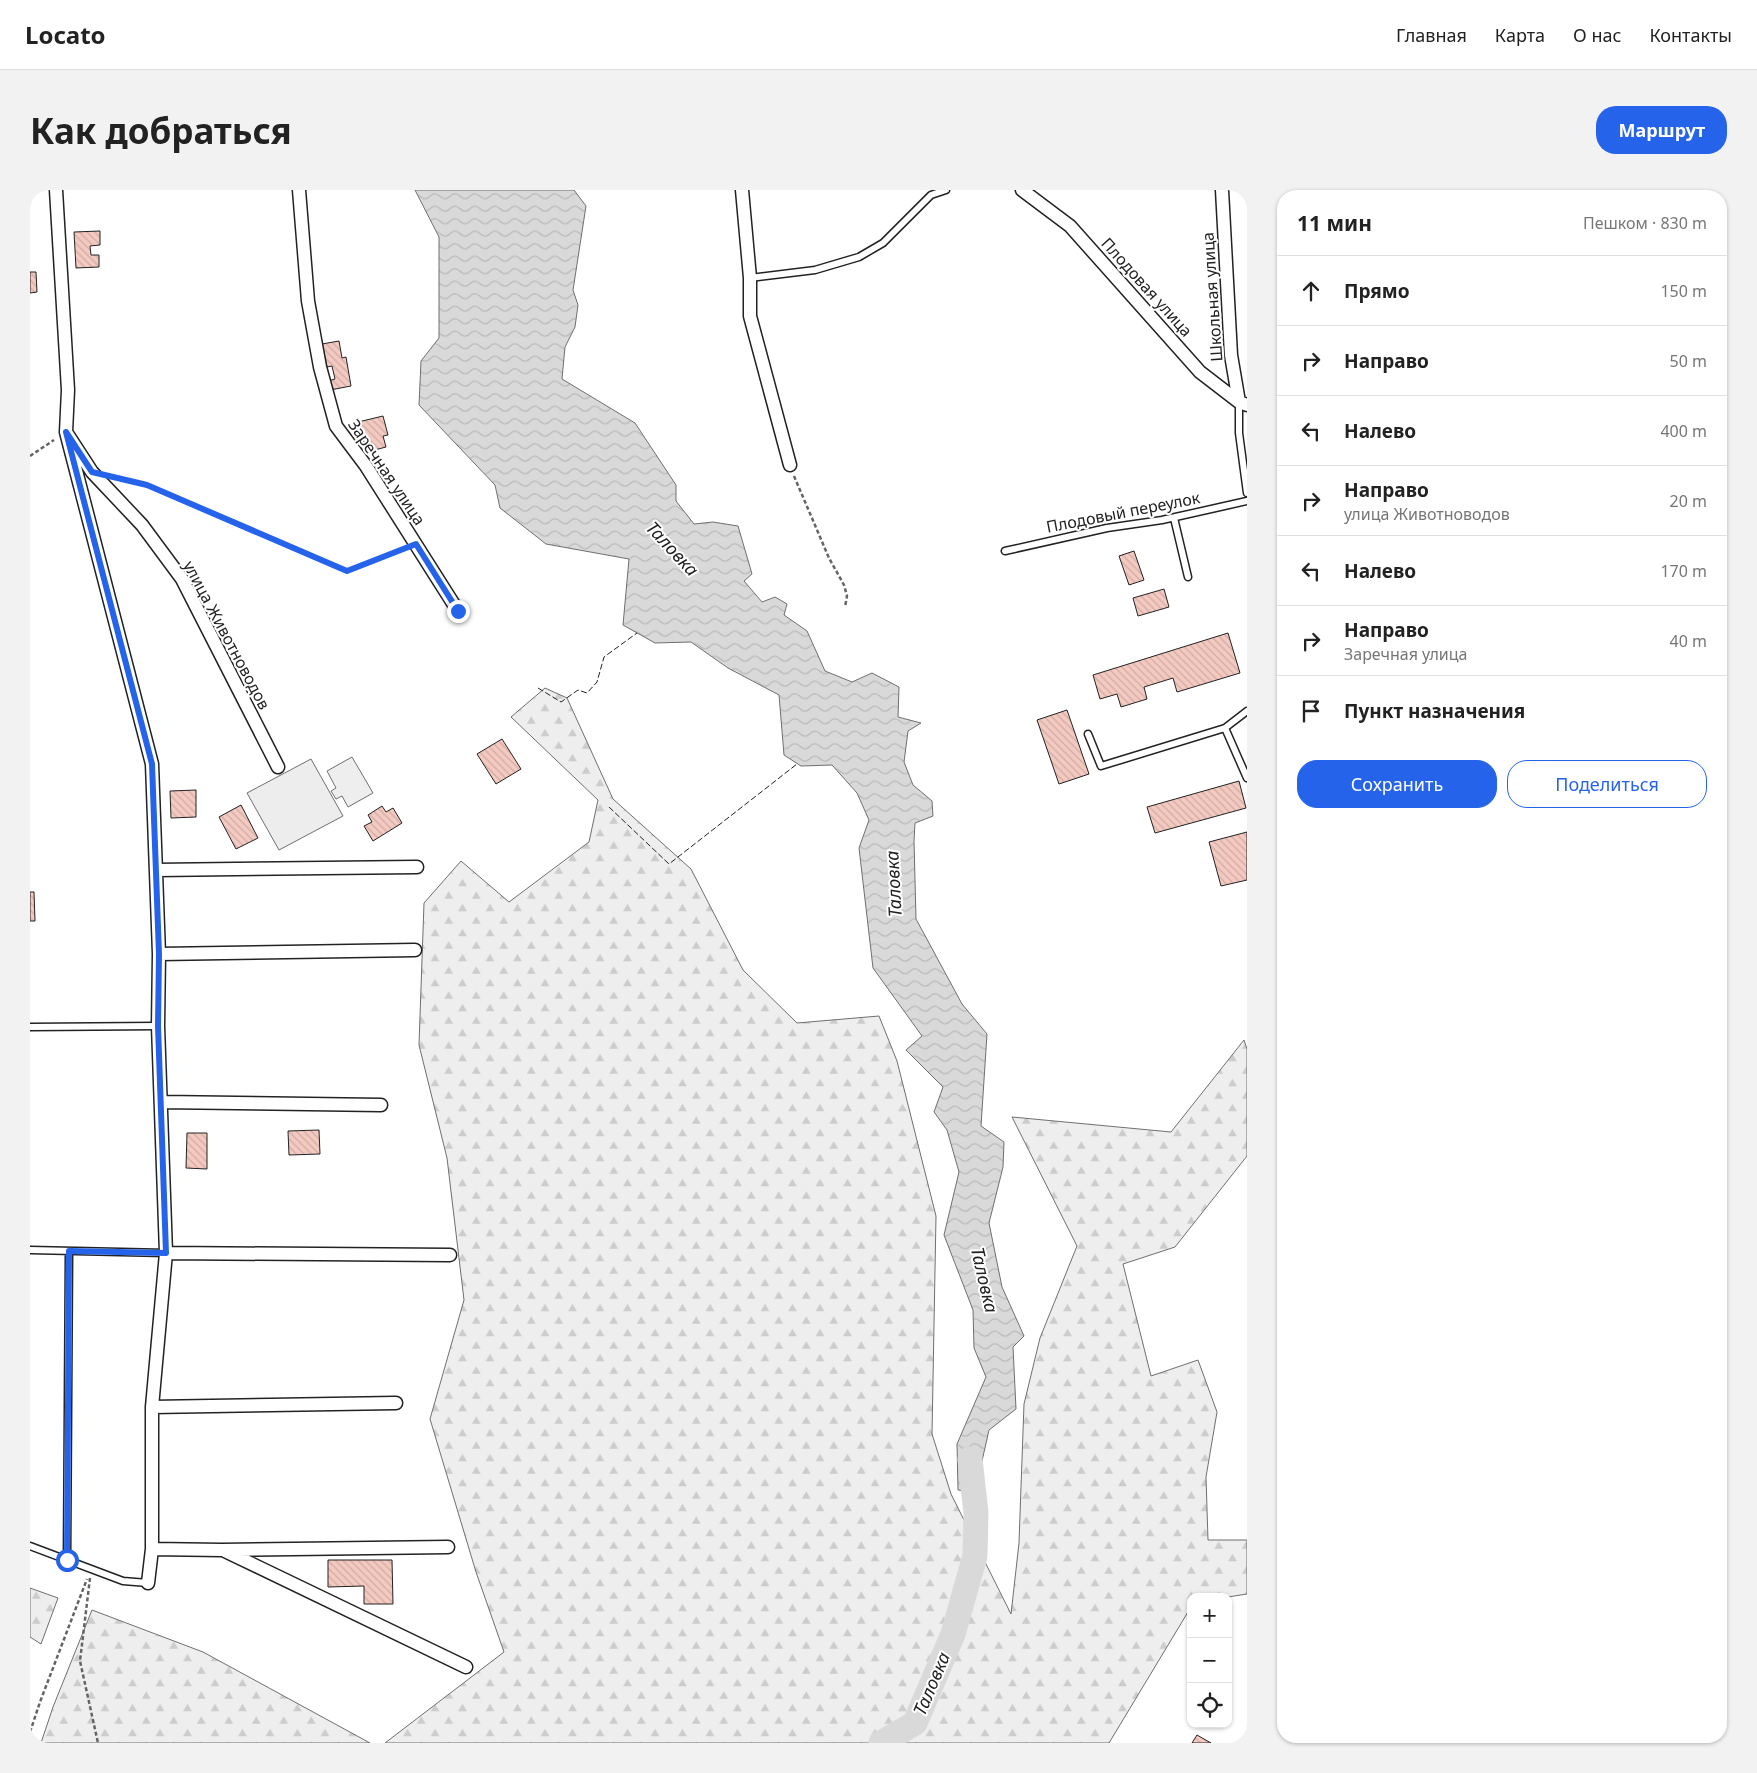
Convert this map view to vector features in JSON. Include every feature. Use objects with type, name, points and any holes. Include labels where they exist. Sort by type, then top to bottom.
[{"type":"street","points":[[56,190],[68,390],[66,432],[152,764],[159,954],[158,1026],[166,1253],[152,1407],[152,1549],[148,1583]]},
{"type":"street","name":"Заречная улица","points":[[299,190],[308,301],[320,367],[336,426],[366,466],[458,611]]},
{"type":"street","points":[[742,190],[750,278],[750,316],[790,465]]},
{"type":"street","name":"Плодовая улица","points":[[1022,190],[1070,226],[1200,372],[1243,403]]},
{"type":"street","name":"Школьная улица","points":[[1222,190],[1231,355],[1243,403]]},
{"type":"street","name":"улица Животноводов","points":[[66,432],[92,472],[142,525],[182,579],[278,767]]},
{"type":"street","points":[[156,870],[417,867]]},
{"type":"street","points":[[159,954],[415,950]]},
{"type":"street","points":[[162,1102],[382,1105]]},
{"type":"street","points":[[166,1253],[450,1255]]},
{"type":"street","points":[[152,1407],[396,1403]]},
{"type":"street","points":[[152,1549],[448,1547]]},
{"type":"street","points":[[222,1550],[466,1666]]},
{"type":"lane","points":[[750,278],[815,270],[859,257],[883,243],[931,195],[946,190]]},
{"type":"lane","points":[[1243,403],[1239,433],[1247,493]]},
{"type":"lane","name":"Плодовый переулок","points":[[1005,551],[1107,528],[1174,518],[1247,501]]},
{"type":"lane","points":[[1174,518],[1188,577]]},
{"type":"lane","points":[[1088,734],[1101,766],[1225,728],[1247,711]]},
{"type":"lane","points":[[1225,728],[1247,778]]},
{"type":"lane","points":[[30,1027],[158,1026]]},
{"type":"lane","points":[[30,1250],[166,1253]]},
{"type":"lane","points":[[67,1560],[69,1251]]},
{"type":"lane","points":[[30,1546],[123,1581],[148,1583]]},
{"type":"path","points":[[30,456],[66,432]]},
{"type":"path","points":[[790,465],[796,485],[829,558],[844,585],[847,596],[845,607]]},
{"type":"path","points":[[92,472],[147,485],[347,571],[416,544]]},
{"type":"path","points":[[30,1732],[91,1570]]},
{"type":"path","points":[[91,1570],[80,1661],[98,1743]]},
{"type":"green space","points":[[545,688],[567,698],[613,799],[691,869],[743,970],[797,1023],[879,1016],[897,1061],[936,1216],[932,1434],[951,1494],[1011,1614],[1019,1543],[1024,1404],[1040,1338],[1077,1246],[1012,1117],[1171,1132],[1244,1040],[1247,1049],[1247,1156],[1175,1247],[1123,1264],[1151,1376],[1198,1360],[1217,1412],[1206,1477],[1208,1540],[1247,1540],[1247,1594],[1232,1596],[1232,1593],[1187,1593],[1187,1614],[1109,1743],[385,1743],[504,1652],[476,1572],[430,1419],[464,1300],[447,1158],[419,1045],[424,903],[461,861],[509,902],[589,842],[598,800],[511,717]]},
{"type":"green space","points":[[352,757],[373,793],[348,807],[342,796],[336,799],[331,791],[336,788],[327,771]]},
{"type":"green space","points":[[30,1588],[58,1598],[41,1644],[30,1637]]},
{"type":"green space","points":[[92,1610],[203,1652],[370,1743],[41,1743],[53,1707]]},
{"type":"shaded area","points":[[311,759],[343,816],[279,850],[247,793]]},
{"type":"water","points":[[415,190],[574,190],[586,206],[573,290],[578,305],[575,327],[565,347],[562,379],[635,423],[676,485],[676,501],[694,524],[713,522],[738,526],[752,574],[744,581],[762,602],[775,597],[787,604],[784,615],[807,631],[825,671],[852,682],[872,673],[899,687],[898,717],[921,723],[908,731],[904,762],[913,785],[932,801],[933,816],[915,823],[916,919],[962,1004],[987,1034],[981,1126],[1004,1142],[1003,1167],[989,1223],[1002,1287],[1024,1336],[1013,1347],[1016,1409],[989,1430],[975,1492],[958,1490],[957,1444],[986,1377],[974,1348],[973,1310],[944,1235],[959,1172],[947,1130],[934,1112],[943,1087],[906,1050],[922,1036],[873,968],[859,848],[869,820],[857,793],[832,765],[801,766],[784,755],[779,695],[728,668],[691,642],[655,643],[623,625],[629,559],[546,544],[500,508],[495,485],[419,405],[421,361],[439,338],[439,237]]},
{"type":"building","points":[[100,231],[100,245],[90,246],[91,255],[99,255],[99,267],[76,268],[74,232]]},
{"type":"building","points":[[30,272],[36,272],[37,292],[30,293]]},
{"type":"building","points":[[339,341],[342,358],[346,357],[351,386],[330,390],[328,381],[335,379],[332,366],[327,367],[322,344]]},
{"type":"building","points":[[383,416],[388,435],[383,436],[386,447],[367,452],[364,441],[359,443],[354,423]]},
{"type":"building","points":[[1134,551],[1144,580],[1129,585],[1119,556]]},
{"type":"building","points":[[1164,589],[1169,607],[1138,616],[1133,598]]},
{"type":"building","points":[[1228,633],[1240,673],[1177,692],[1173,678],[1144,687],[1147,699],[1121,707],[1117,694],[1100,699],[1093,675]]},
{"type":"building","points":[[1067,710],[1089,774],[1059,784],[1037,720]]},
{"type":"building","points":[[502,739],[521,769],[496,784],[477,754]]},
{"type":"building","points":[[1239,781],[1246,808],[1155,833],[1147,807]]},
{"type":"building","points":[[196,790],[196,817],[171,818],[170,791]]},
{"type":"building","points":[[241,805],[258,838],[236,849],[219,817]]},
{"type":"building","points":[[382,806],[386,812],[393,808],[402,823],[373,841],[364,826],[372,822],[368,815]]},
{"type":"building","points":[[1247,832],[1247,880],[1221,886],[1209,842]]},
{"type":"building","points":[[30,892],[34,892],[35,921],[30,921]]},
{"type":"building","points":[[319,1130],[320,1154],[289,1155],[288,1131]]},
{"type":"building","points":[[187,1133],[207,1133],[207,1169],[186,1168]]},
{"type":"building","points":[[328,1560],[392,1560],[393,1604],[364,1604],[364,1586],[328,1587]]},
{"type":"building","points":[[1197,1735],[1211,1743],[1192,1743]]},
{"type":"waterway","name":"Таловка","points":[[881,1743],[915,1723],[953,1634],[975,1556],[976,1513],[970,1459]]},
{"type":"fence","points":[[538,688],[561,702],[578,690],[587,693],[597,682],[604,657],[637,633]]},
{"type":"fence","points":[[609,807],[669,864],[797,764]]},
{"type":"route","points":[[67,1560],[69,1251],[166,1253],[158,1026],[159,954],[152,764],[66,432],[92,472],[147,485],[347,571],[416,544],[458,611]]}]
